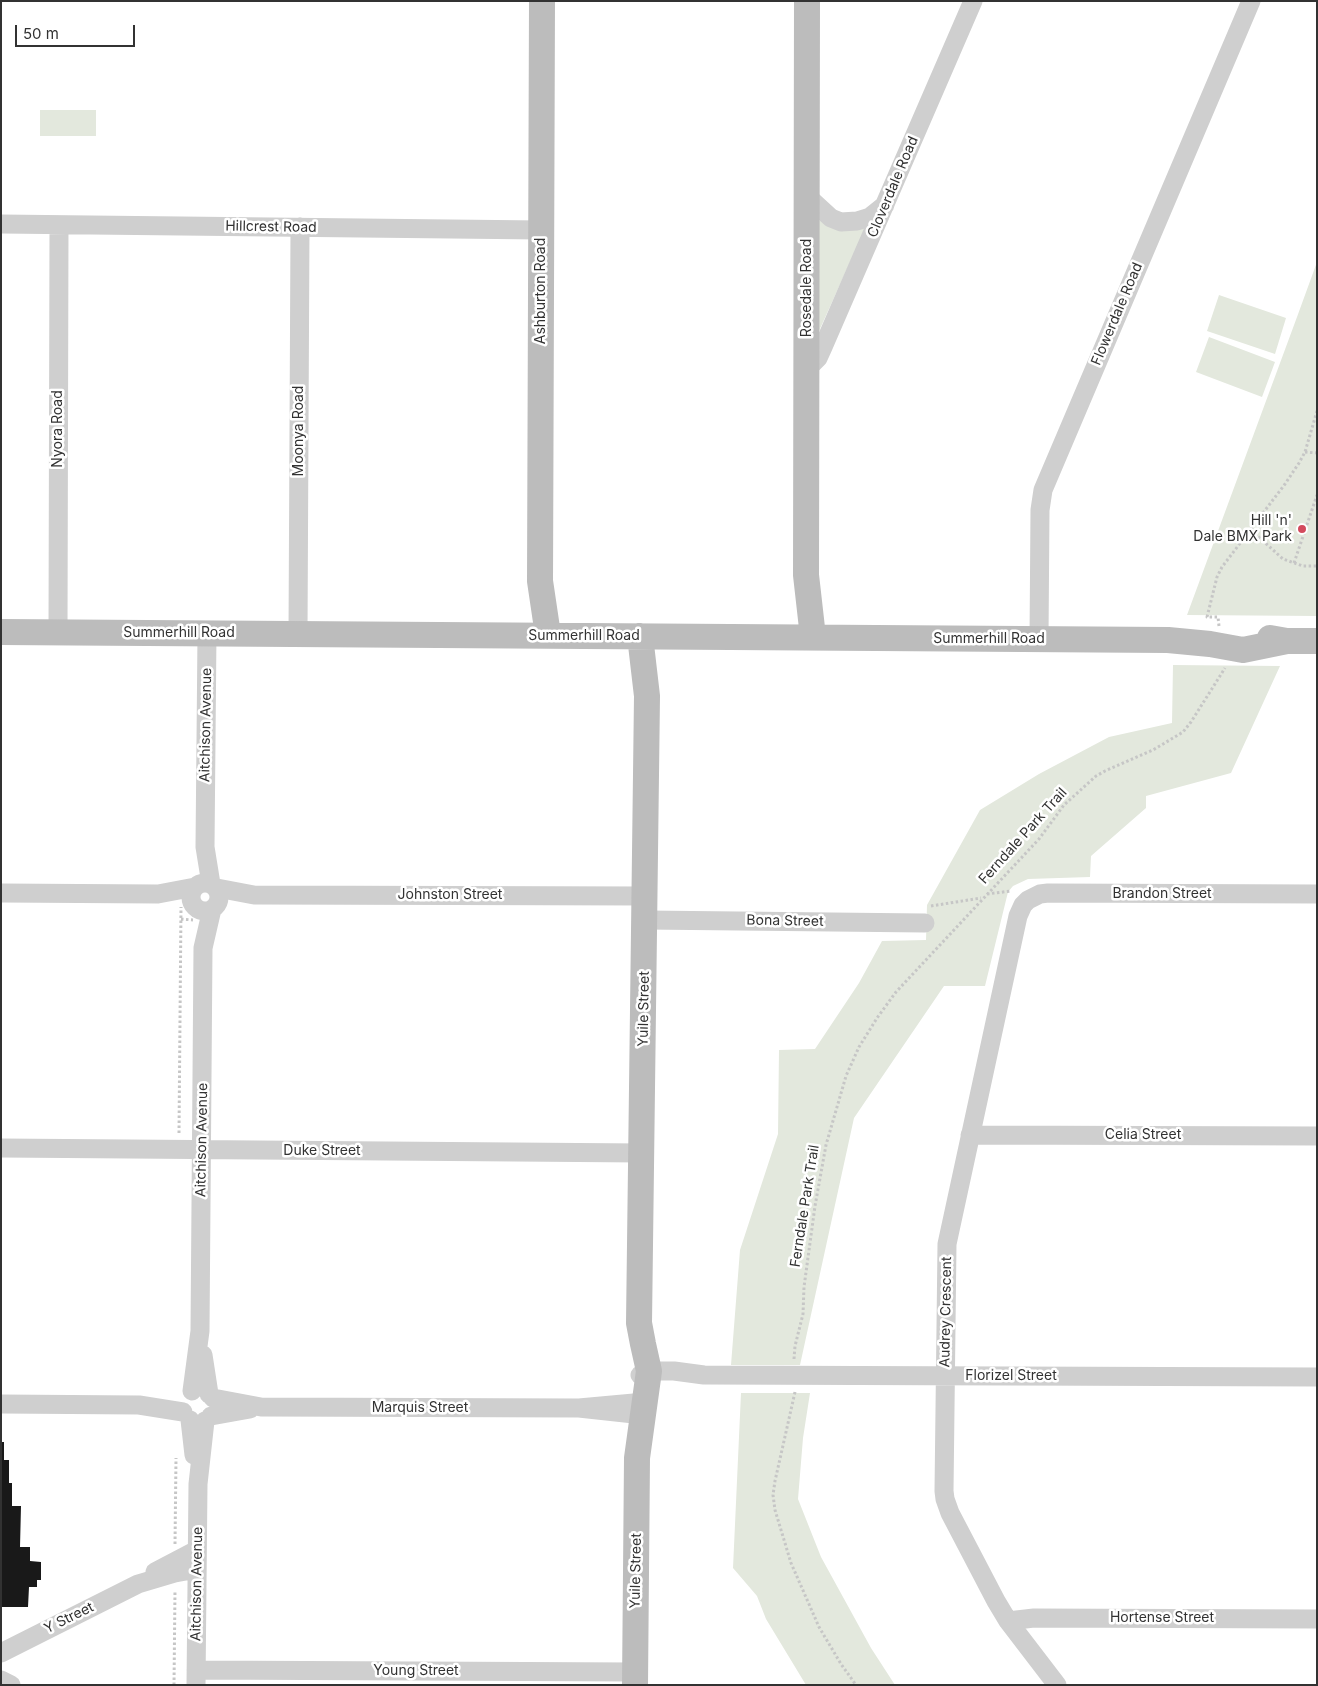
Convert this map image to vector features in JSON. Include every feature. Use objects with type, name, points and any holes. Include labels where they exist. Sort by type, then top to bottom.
[{"type":"street","name":"Ashburton Road","points":[[539,635],[542,1]]},
{"type":"street","name":"Rosedale Road","points":[[805,637],[807,1]]},
{"type":"street","name":"Cloverdale Road","points":[[806,370],[818,358],[823,347],[973,1]]},
{"type":"street","name":"Flowerdale Road","points":[[1040,639],[1040,510],[1043,490],[1251,1]]},
{"type":"street","points":[[807,196],[831,218],[841,222],[857,221],[870,217],[885,205]]},
{"type":"street","name":"Hillcrest Road","points":[[1,224],[541,230]]},
{"type":"street","name":"Nyora Road","points":[[58,632],[59,225]]},
{"type":"street","name":"Moonya Road","points":[[298,634],[300,227]]},
{"type":"street","name":"Summerhill Road","points":[[1168,640],[1230,631],[1287,641],[1317,641]]},
{"type":"street","name":"Summerhill Road","points":[[1,632],[1168,640],[1210,644],[1243,650],[1287,641]]},
{"type":"street","name":"Aitchison Avenue","points":[[196,1677],[206,633]]},
{"type":"street","name":"Yuile Street","points":[[635,1678],[637,1458],[633,1434],[646,1375],[635,1349],[640,1322],[649,636]]},
{"type":"street","name":"Johnston Street","points":[[1,893],[158,894],[202,897],[254,894],[645,908]]},
{"type":"street","name":"Brandon Street","points":[[1018,916],[1023,905],[1028,900],[1040,894],[1048,893],[1317,894]]},
{"type":"street","name":"Bona Street","points":[[645,908],[927,915]]},
{"type":"street","name":"Audrey Crescent","points":[[1018,916],[947,1244],[945,1499],[950,1513],[1008,1620],[1057,1685]]},
{"type":"street","name":"Celia Street","points":[[970,1135],[1317,1136]]},
{"type":"street","name":"Duke Street","points":[[1,1148],[642,1153]]},
{"type":"street","name":"Florizel Street","points":[[646,1375],[674,1371],[704,1375],[1317,1377]]},
{"type":"street","name":"Marquis Street","points":[[1,1404],[637,1409]]},
{"type":"street","name":"Y Street","points":[[1,1653],[138,1584],[159,1569],[197,1550]]},
{"type":"street","name":"Y Street","points":[[138,1584],[175,1573],[197,1569]]},
{"type":"street","name":"Hortense Street","points":[[1008,1620],[1034,1618],[1317,1619]]},
{"type":"street","name":"Young Street","points":[[196,1677],[635,1678]]},
{"type":"street","points":[[1,1680],[11,1685]]},
{"type":"path","points":[[1218,617],[1207,617],[1216,577],[1285,484],[1305,452],[1317,412]]},
{"type":"path","points":[[1305,452],[1317,453]]},
{"type":"path","points":[[1294,563],[1317,495]]},
{"type":"path","points":[[1251,530],[1282,558],[1303,566],[1317,566]]},
{"type":"path","name":"Ferndale Park Trail","points":[[856,1685],[819,1627],[791,1563],[775,1510],[773,1495],[794,1395],[795,1346],[803,1314],[804,1287],[820,1168],[846,1076],[859,1047],[896,992],[1039,839],[1064,805],[1096,776],[1153,750],[1183,732],[1192,722],[1223,671],[1228,659],[1225,647]]},
{"type":"path","points":[[986,894],[1011,891]]},
{"type":"path","points":[[170,1132],[180,1133],[202,897]]},
{"type":"path","points":[[927,915],[983,898]]},
{"type":"shaded area","points":[[40,110],[96,110],[96,136],[40,136]]},
{"type":"shaded area","points":[[816,220],[864,227],[864,231],[819,331]]},
{"type":"shaded area","points":[[1317,262],[1317,616],[1187,615],[1297,317]]},
{"type":"shaded area","points":[[1219,295],[1286,318],[1275,354],[1207,331]]},
{"type":"shaded area","points":[[1209,337],[1275,362],[1262,397],[1196,372]]},
{"type":"shaded area","points":[[1173,665],[1280,666],[1231,773],[1146,796],[1146,808],[1091,856],[1090,877],[1028,879],[1013,886],[1008,892],[985,986],[944,986],[854,1118],[800,1365],[731,1365],[740,1250],[778,1134],[779,1050],[815,1049],[859,983],[882,941],[926,940],[927,905],[980,810],[1039,774],[1109,737],[1172,723]]},
{"type":"shaded area","points":[[741,1393],[810,1393],[803,1438],[798,1499],[821,1557],[871,1648],[895,1685],[806,1685],[766,1619],[757,1596],[733,1568]]},
{"type":"building","points":[[1,1442],[4,1442],[4,1460],[9,1460],[12,1506],[21,1506],[20,1547],[30,1547],[30,1561],[41,1562],[41,1580],[37,1580],[37,1587],[29,1587],[28,1607],[1,1607]]},
{"type":"place","name":"Hill 'n' Dale BMX Park","points":[[1302,529]]}]
